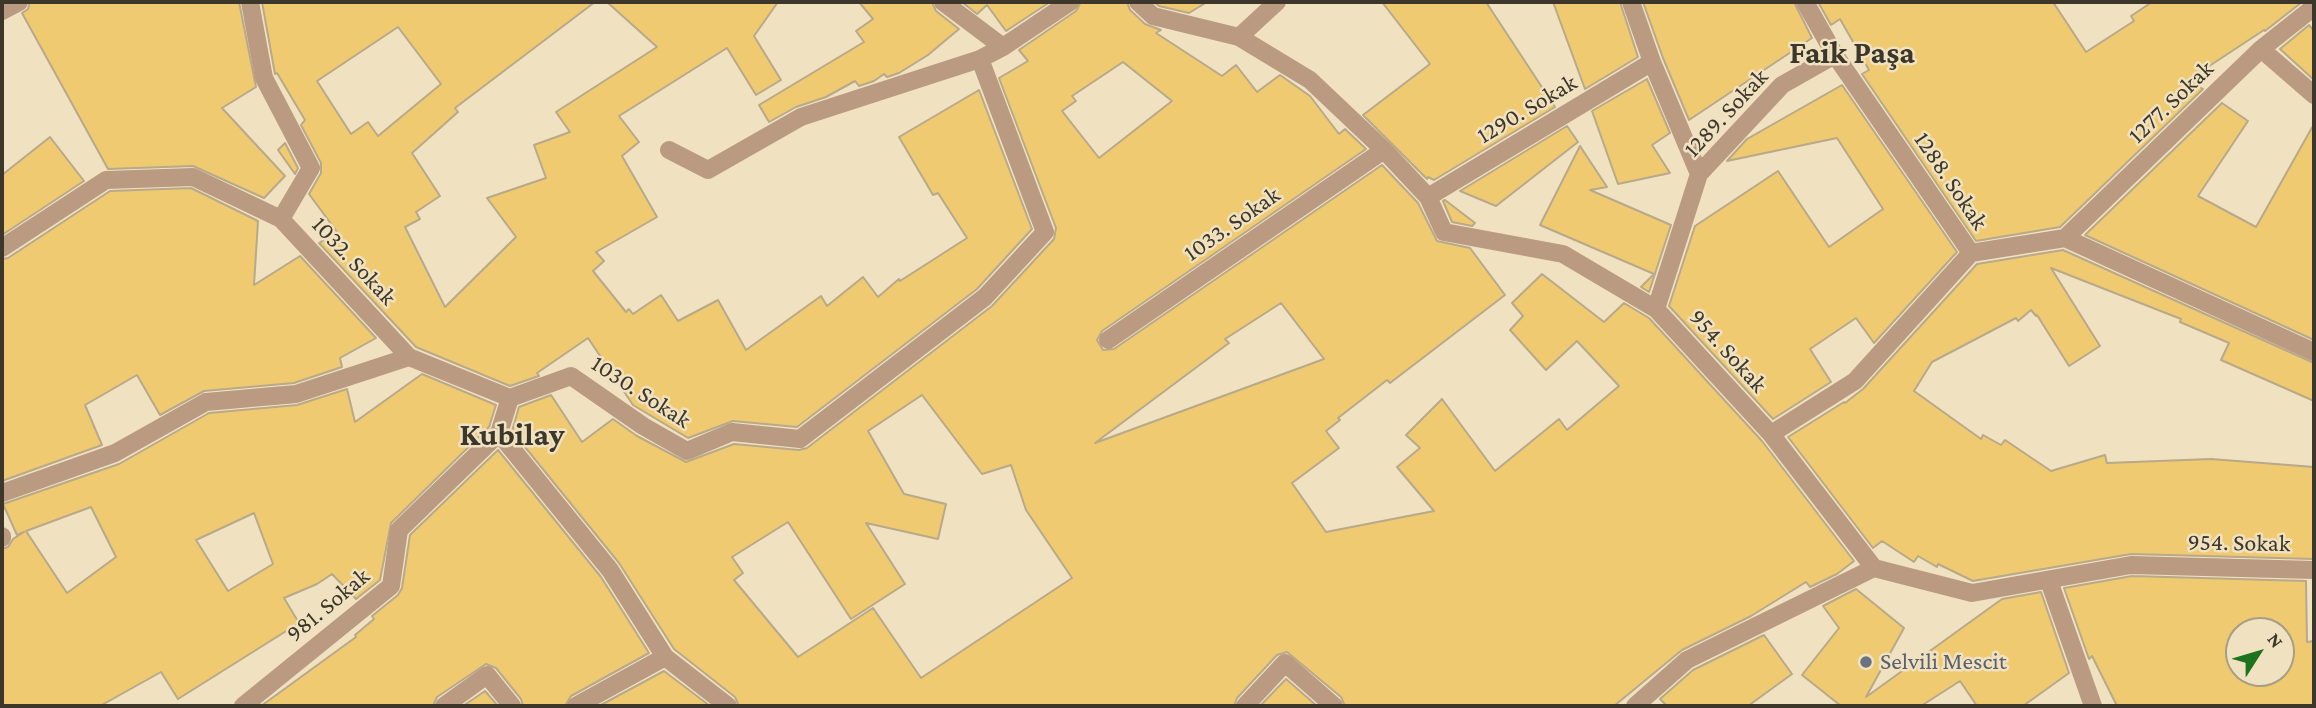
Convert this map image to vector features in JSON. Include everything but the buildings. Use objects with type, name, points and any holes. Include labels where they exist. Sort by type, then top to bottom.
[{"type":"street","points":[[2,11],[19,2]]},
{"type":"street","name":"1032. Sokak","points":[[250,2],[264,78],[311,168],[282,219],[409,357]]},
{"type":"street","points":[[943,2],[1003,47]]},
{"type":"street","points":[[669,150],[708,170],[802,117],[980,59],[1003,47],[1070,2]]},
{"type":"street","name":"954. Sokak","points":[[1138,2],[1153,16],[1240,37],[1310,80],[1384,150],[1427,197],[1444,232],[1563,254],[1656,309],[1770,433],[1874,568],[1972,593],[2131,565],[2314,570]]},
{"type":"street","points":[[1240,37],[1278,2]]},
{"type":"street","points":[[1631,2],[1652,62],[1699,174]]},
{"type":"street","name":"1288. Sokak","points":[[1805,2],[1835,55],[1971,253],[2065,237]]},
{"type":"street","name":"1277. Sokak","points":[[2065,237],[2261,49],[2314,7]]},
{"type":"street","points":[[2261,49],[2314,95]]},
{"type":"street","name":"1289. Sokak","points":[[1656,309],[1699,174],[1782,85],[1835,55]]},
{"type":"street","name":"1030. Sokak","points":[[510,398],[571,376],[643,426],[687,451],[732,432],[800,439],[985,297],[1045,232],[980,59]]},
{"type":"street","name":"1290. Sokak","points":[[1427,197],[1652,62]]},
{"type":"street","name":"1033. Sokak","points":[[1108,340],[1384,150]]},
{"type":"street","points":[[2,248],[106,180],[193,177],[282,219]]},
{"type":"street","points":[[2065,237],[2314,352]]},
{"type":"street","points":[[1770,433],[1855,382],[1971,253]]},
{"type":"street","points":[[2,493],[115,453],[206,402],[296,394],[409,357],[510,398],[499,433],[610,569],[665,657],[728,706]]},
{"type":"street","name":"981. Sokak","points":[[243,706],[391,586],[399,530],[499,433]]},
{"type":"street","points":[[1635,706],[1687,660],[1874,568]]},
{"type":"street","points":[[2049,581],[2094,706]]},
{"type":"street","points":[[576,706],[665,657]]},
{"type":"street","points":[[1245,706],[1285,663],[1334,706]]},
{"type":"street","points":[[444,706],[487,675],[512,706]]},
{"type":"place","name":"Selvili Mescit","points":[[1866,662]]},
{"type":"district","name":"Faik Paşa","points":[[1852,53]]},
{"type":"district","name":"Kubilay","points":[[512,435]]}]
